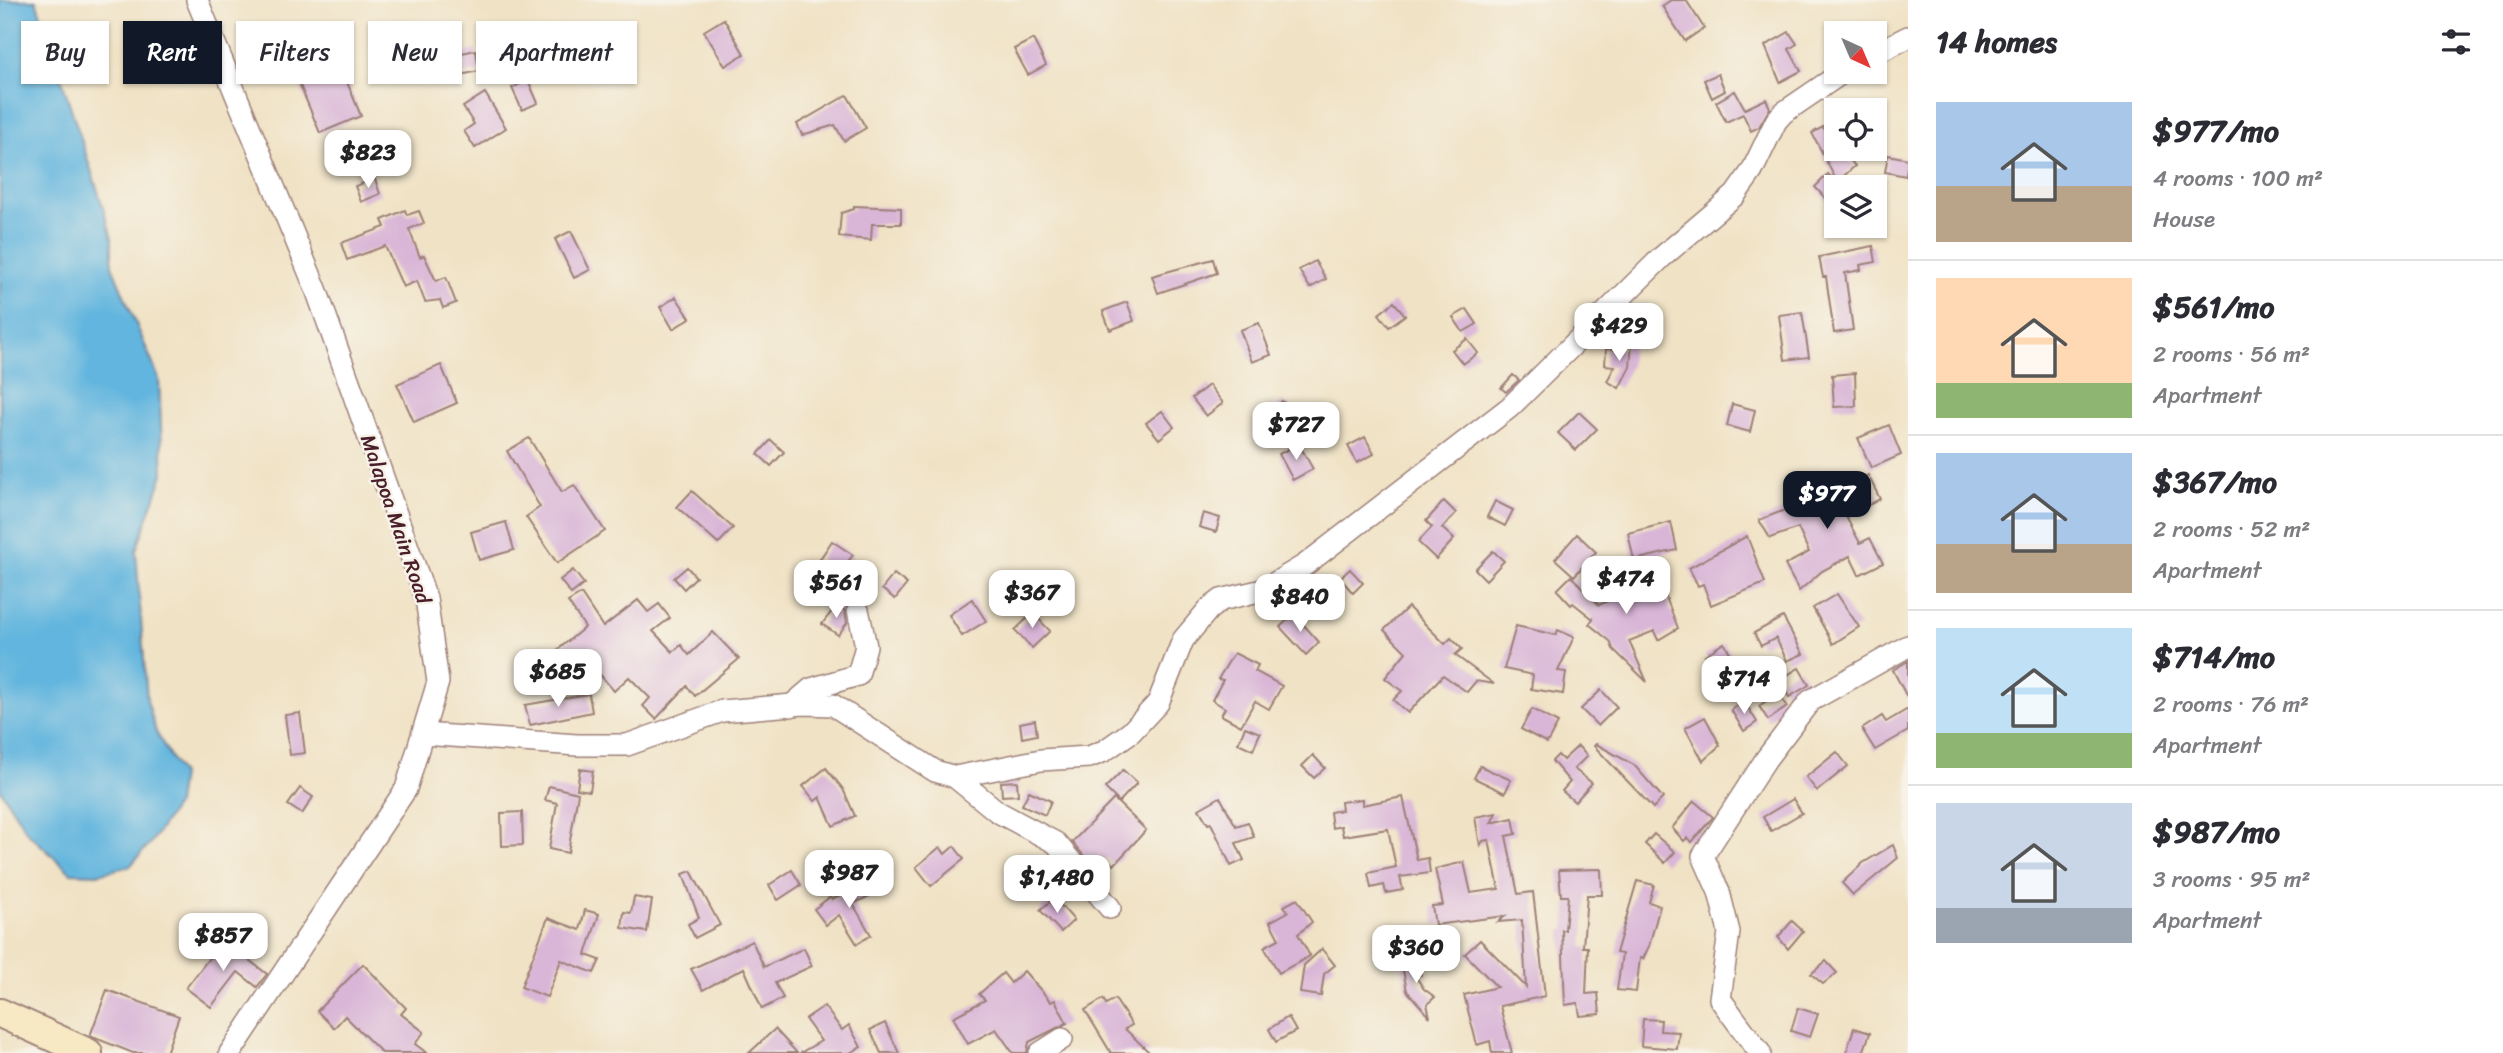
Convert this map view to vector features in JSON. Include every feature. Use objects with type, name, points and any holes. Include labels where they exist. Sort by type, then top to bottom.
[{"type":"main road","points":[[0,1013],[89,1053]]},
{"type":"street","name":"Malapoa Main Road","points":[[197,0],[316,289],[426,598],[438,682],[407,789],[230,1053]]},
{"type":"street","points":[[1887,48],[1908,37]]},
{"type":"street","points":[[955,777],[1041,760],[1089,757],[1116,745],[1158,703],[1183,640],[1208,610],[1221,600],[1263,590],[1305,565],[1510,407],[1662,257],[1735,195],[1752,172],[1776,121],[1783,113],[1825,84]]},
{"type":"street","points":[[791,706],[811,689],[859,675],[866,646],[858,610]]},
{"type":"street","points":[[1760,1053],[1720,999],[1729,932],[1719,892],[1703,856],[1766,759],[1810,701],[1908,646]]},
{"type":"street","points":[[423,734],[577,745],[627,745],[722,711],[772,705],[833,705],[935,771],[955,777],[998,812],[1056,844],[1110,908]]},
{"type":"street","points":[[1040,1053],[1062,1039]]},
{"type":"water","points":[[0,0],[36,0],[43,21],[21,21],[21,84],[63,84],[112,238],[112,266],[159,379],[163,474],[136,551],[147,700],[156,732],[181,775],[177,804],[152,841],[130,866],[97,874],[71,873],[27,832],[0,789]]},
{"type":"building","points":[[1671,0],[1686,0],[1704,28],[1685,41],[1662,6]]},
{"type":"building","points":[[724,19],[744,54],[725,66],[704,31]]},
{"type":"building","points":[[1789,32],[1797,44],[1789,49],[1801,71],[1780,82],[1765,46]]},
{"type":"building","points":[[1033,39],[1046,65],[1028,75],[1014,49]]},
{"type":"building","points":[[476,50],[476,72],[462,75],[462,53]]},
{"type":"building","points":[[1718,74],[1725,91],[1712,98],[1704,80]]},
{"type":"building","points":[[299,84],[348,84],[361,116],[320,133]]},
{"type":"building","points":[[520,84],[530,84],[538,103],[522,110],[512,88]]},
{"type":"building","points":[[1735,91],[1745,109],[1766,99],[1770,108],[1759,127],[1751,131],[1743,114],[1726,122],[1716,102]]},
{"type":"building","points":[[485,93],[506,128],[475,148],[464,131],[474,124],[463,107]]},
{"type":"building","points":[[847,95],[866,128],[844,141],[835,125],[802,135],[797,124]]},
{"type":"building","points":[[1824,128],[1824,157],[1812,133]]},
{"type":"building","points":[[1888,155],[1908,159],[1906,176],[1885,172]]},
{"type":"building","points":[[1826,161],[1851,161],[1855,166],[1845,175],[1833,175]]},
{"type":"building","points":[[1824,178],[1824,197],[1815,187]]},
{"type":"building","points":[[375,179],[380,194],[361,202],[355,186]]},
{"type":"building","points":[[854,206],[901,208],[901,224],[872,224],[871,240],[839,237],[841,213],[854,209]]},
{"type":"building","points":[[405,210],[407,215],[419,211],[424,223],[409,229],[420,257],[424,255],[436,281],[446,277],[456,303],[443,308],[440,300],[425,302],[417,281],[403,287],[385,246],[347,260],[341,243],[385,227],[382,220]]},
{"type":"building","points":[[571,231],[590,270],[574,278],[555,239]]},
{"type":"building","points":[[1873,246],[1876,262],[1860,265],[1861,270],[1845,273],[1853,330],[1834,333],[1826,277],[1823,277],[1819,257]]},
{"type":"building","points":[[1213,259],[1217,273],[1158,293],[1152,276]]},
{"type":"building","points":[[1315,261],[1326,279],[1310,288],[1299,270]]},
{"type":"building","points":[[676,297],[690,318],[673,329],[660,307]]},
{"type":"building","points":[[1127,302],[1134,321],[1110,330],[1103,311]]},
{"type":"building","points":[[1394,302],[1405,315],[1389,327],[1379,314]]},
{"type":"building","points":[[1467,309],[1477,324],[1463,332],[1453,317]]},
{"type":"building","points":[[1802,312],[1809,357],[1785,360],[1779,315]]},
{"type":"building","points":[[1259,323],[1271,355],[1252,362],[1240,330]]},
{"type":"building","points":[[1633,331],[1630,367],[1619,388],[1607,381],[1615,366],[1605,365],[1606,349],[1623,350]]},
{"type":"building","points":[[1467,339],[1478,353],[1463,364],[1452,350]]},
{"type":"building","points":[[441,365],[457,403],[414,422],[397,384]]},
{"type":"building","points":[[1855,373],[1856,406],[1834,407],[1832,375]]},
{"type":"building","points":[[1513,375],[1519,380],[1506,392],[1501,388]]},
{"type":"building","points":[[1209,385],[1223,403],[1206,416],[1192,398]]},
{"type":"building","points":[[1282,401],[1294,411],[1280,428],[1268,417]]},
{"type":"building","points":[[1732,404],[1755,410],[1750,432],[1727,426]]},
{"type":"building","points":[[1162,411],[1174,427],[1159,439],[1146,423]]},
{"type":"building","points":[[1579,412],[1597,429],[1576,450],[1558,433]]},
{"type":"building","points":[[1889,425],[1901,455],[1871,468],[1858,438]]},
{"type":"building","points":[[1365,437],[1374,454],[1357,463],[1348,446]]},
{"type":"building","points":[[529,438],[562,492],[574,485],[605,531],[557,563],[526,517],[540,507],[507,451]]},
{"type":"building","points":[[771,440],[784,452],[771,466],[758,454]]},
{"type":"building","points":[[1294,446],[1300,446],[1313,469],[1293,480],[1279,454]]},
{"type":"building","points":[[1868,475],[1880,499],[1846,517],[1860,543],[1870,538],[1883,563],[1859,575],[1850,556],[1822,571],[1799,591],[1785,565],[1809,552],[1798,528],[1770,538],[1759,520],[1793,507],[1830,487],[1833,492]]},
{"type":"building","points":[[692,491],[733,528],[718,544],[677,507]]},
{"type":"building","points":[[1444,501],[1456,513],[1442,528],[1454,539],[1436,559],[1418,542],[1432,527],[1426,521]]},
{"type":"building","points":[[1495,501],[1513,510],[1505,526],[1487,517]]},
{"type":"building","points":[[1203,513],[1220,518],[1216,532],[1199,527]]},
{"type":"building","points":[[506,522],[514,550],[479,560],[471,532]]},
{"type":"building","points":[[1671,522],[1677,550],[1634,560],[1628,533]]},
{"type":"building","points":[[1577,534],[1596,552],[1574,576],[1555,559]]},
{"type":"building","points":[[1747,536],[1765,583],[1711,605],[1703,584],[1698,586],[1689,568]]},
{"type":"building","points":[[832,541],[853,555],[839,573],[820,559]]},
{"type":"building","points":[[1493,551],[1504,561],[1486,580],[1475,569]]},
{"type":"building","points":[[687,567],[696,577],[684,589],[674,578]]},
{"type":"building","points":[[1350,569],[1363,583],[1353,593],[1340,578]]},
{"type":"building","points":[[573,570],[584,584],[571,594],[560,580]]},
{"type":"building","points":[[894,574],[907,584],[895,599],[882,589]]},
{"type":"building","points":[[1571,576],[1599,605],[1658,577],[1678,628],[1658,640],[1654,631],[1629,641],[1647,682],[1613,649],[1610,641],[1589,624],[1593,619],[1573,603],[1571,605],[1557,590]]},
{"type":"building","points":[[581,594],[603,627],[638,600],[648,612],[659,604],[670,618],[653,631],[673,652],[681,645],[689,655],[713,632],[739,659],[695,696],[687,686],[656,719],[643,706],[650,698],[629,677],[614,691],[584,656],[585,664],[574,673],[555,652],[585,627],[568,602]]},
{"type":"building","points":[[1837,594],[1859,627],[1833,644],[1813,608]]},
{"type":"building","points":[[972,599],[986,621],[962,636],[949,615]]},
{"type":"building","points":[[837,605],[845,611],[847,623],[838,635],[822,624]]},
{"type":"building","points":[[1408,607],[1445,644],[1451,638],[1462,649],[1455,655],[1494,684],[1476,681],[1467,692],[1443,675],[1408,713],[1393,700],[1402,691],[1385,678],[1406,652],[1384,630]]},
{"type":"building","points":[[1033,613],[1050,631],[1032,648],[1015,630]]},
{"type":"building","points":[[1294,614],[1319,642],[1306,655],[1280,627]]},
{"type":"building","points":[[1783,617],[1803,654],[1787,661],[1776,638],[1761,646],[1754,633]]},
{"type":"building","points":[[1516,626],[1556,635],[1558,630],[1574,637],[1558,671],[1566,672],[1563,694],[1531,689],[1533,675],[1504,669]]},
{"type":"building","points":[[1724,643],[1734,659],[1715,671],[1705,655]]},
{"type":"building","points":[[1234,653],[1258,665],[1255,671],[1282,686],[1269,709],[1255,701],[1241,726],[1221,715],[1225,708],[1212,700],[1223,680],[1218,679]]},
{"type":"building","points":[[1908,661],[1908,699],[1893,670]]},
{"type":"building","points":[[1799,668],[1809,685],[1789,697],[1779,680]]},
{"type":"building","points":[[1601,690],[1617,707],[1598,726],[1581,709]]},
{"type":"building","points":[[1778,693],[1787,707],[1768,720],[1759,706]]},
{"type":"building","points":[[589,694],[592,712],[530,725],[525,705]]},
{"type":"building","points":[[1744,701],[1757,722],[1744,731],[1731,710]]},
{"type":"building","points":[[1532,709],[1558,723],[1547,743],[1521,729]]},
{"type":"building","points":[[1908,709],[1908,731],[1875,750],[1862,729],[1882,716],[1886,722]]},
{"type":"building","points":[[300,713],[305,753],[290,755],[285,715]]},
{"type":"building","points":[[1705,717],[1720,745],[1703,761],[1685,728]]},
{"type":"building","points":[[1035,720],[1037,735],[1022,738],[1020,723]]},
{"type":"building","points":[[1245,727],[1260,733],[1253,750],[1238,743]]},
{"type":"building","points":[[1596,744],[1634,765],[1663,798],[1653,808],[1594,746]]},
{"type":"building","points":[[1578,746],[1587,756],[1574,769],[1592,783],[1575,802],[1562,791],[1570,782],[1552,761],[1558,755],[1563,760]]},
{"type":"building","points":[[1837,752],[1848,766],[1817,791],[1806,777]]},
{"type":"building","points":[[1313,755],[1325,768],[1314,778],[1302,766]]},
{"type":"building","points":[[1480,766],[1511,780],[1505,793],[1474,778]]},
{"type":"building","points":[[826,768],[843,789],[855,816],[833,826],[820,797],[815,801],[803,786]]},
{"type":"building","points":[[580,769],[593,771],[590,791],[577,789]]},
{"type":"building","points":[[1123,770],[1137,783],[1119,802],[1105,788]]},
{"type":"building","points":[[1017,781],[1018,795],[1002,796],[1001,782]]},
{"type":"building","points":[[549,786],[578,793],[568,853],[549,849],[557,803],[545,800]]},
{"type":"building","points":[[300,788],[313,797],[302,814],[288,805]]},
{"type":"building","points":[[1029,791],[1051,801],[1045,815],[1022,805]]},
{"type":"building","points":[[1220,797],[1236,826],[1248,822],[1254,837],[1236,843],[1244,860],[1231,866],[1211,823],[1208,824],[1199,809]]},
{"type":"building","points":[[1403,797],[1417,860],[1428,858],[1430,873],[1400,877],[1403,890],[1386,893],[1384,885],[1371,888],[1368,873],[1396,867],[1388,829],[1343,836],[1341,826],[1332,828],[1330,812],[1342,810],[1341,802],[1362,799],[1362,805]]},
{"type":"building","points":[[1114,799],[1146,830],[1114,865],[1106,858],[1095,869],[1072,842]]},
{"type":"building","points":[[1793,799],[1802,813],[1771,831],[1763,817]]},
{"type":"building","points":[[1694,801],[1713,817],[1692,842],[1687,838],[1684,841],[1672,828]]},
{"type":"building","points":[[522,812],[523,845],[502,846],[501,813]]},
{"type":"building","points":[[1496,813],[1491,823],[1513,818],[1516,834],[1506,836],[1518,894],[1533,892],[1545,996],[1500,1006],[1512,1053],[1492,1053],[1490,1041],[1477,1045],[1464,995],[1497,987],[1465,954],[1480,940],[1526,987],[1522,920],[1498,922],[1505,916],[1435,925],[1432,906],[1443,905],[1435,869],[1464,862],[1471,893],[1499,889],[1489,840],[1483,841],[1480,846],[1475,817]]},
{"type":"building","points":[[1654,834],[1675,852],[1665,863],[1645,844]]},
{"type":"building","points":[[1893,845],[1898,858],[1853,895],[1842,883],[1863,863]]},
{"type":"building","points":[[954,846],[964,859],[931,886],[916,867],[940,847],[945,854]]},
{"type":"building","points":[[1601,869],[1602,895],[1587,895],[1583,947],[1588,947],[1586,994],[1598,993],[1600,1014],[1580,1016],[1578,1003],[1565,1005],[1562,930],[1565,930],[1568,896],[1561,896],[1559,870]]},
{"type":"building","points":[[792,870],[801,885],[778,900],[769,885]]},
{"type":"building","points":[[691,871],[720,925],[695,938],[688,924],[699,918],[683,874]]},
{"type":"building","points":[[876,879],[882,890],[853,904],[871,935],[857,944],[839,915],[826,925],[814,909],[830,897],[832,899]]},
{"type":"building","points":[[1637,881],[1654,885],[1649,902],[1660,906],[1649,946],[1643,959],[1640,958],[1636,992],[1617,990],[1622,954],[1616,953]]},
{"type":"building","points":[[634,897],[652,900],[647,932],[622,928],[624,912],[631,913]]},
{"type":"building","points":[[1054,898],[1074,920],[1061,932],[1040,910]]},
{"type":"building","points":[[1297,899],[1312,922],[1298,934],[1310,956],[1279,973],[1264,947],[1279,939],[1270,922],[1288,912],[1284,906]]},
{"type":"building","points":[[585,910],[599,914],[586,955],[600,960],[594,973],[561,960],[547,997],[521,987],[548,918],[580,930]]},
{"type":"building","points":[[1792,921],[1803,931],[1788,949],[1778,937]]},
{"type":"building","points":[[223,940],[267,974],[257,987],[238,972],[211,1007],[186,988]]},
{"type":"building","points":[[752,941],[764,967],[804,948],[812,966],[775,983],[783,998],[762,1009],[744,968],[703,990],[691,969]]},
{"type":"building","points":[[1322,949],[1335,965],[1324,974],[1321,996],[1300,993],[1304,965]]},
{"type":"building","points":[[1418,959],[1421,975],[1416,977],[1424,989],[1435,997],[1427,1004],[1430,1017],[1407,991],[1401,960],[1404,963]]},
{"type":"building","points":[[1826,961],[1837,973],[1823,984],[1811,974]]},
{"type":"building","points":[[363,964],[406,1008],[401,1014],[424,1032],[415,1044],[427,1053],[382,1053],[345,1016],[334,1028],[317,1011]]},
{"type":"building","points":[[1024,971],[1051,1002],[1055,1000],[1067,1023],[1029,1042],[1027,1053],[1013,1053],[996,1029],[968,1044],[953,1017],[985,1000],[979,994],[1003,973],[1011,983]]},
{"type":"building","points":[[107,990],[179,1016],[166,1053],[133,1053],[90,1036]]},
{"type":"building","points":[[1103,999],[1106,1004],[1115,999],[1132,1025],[1125,1029],[1150,1053],[1111,1053],[1085,1010]]},
{"type":"building","points":[[824,1006],[842,1030],[849,1025],[861,1047],[850,1053],[800,1053],[821,1041],[805,1019]]},
{"type":"building","points":[[1798,1008],[1818,1014],[1810,1037],[1791,1031]]},
{"type":"building","points":[[1288,1017],[1296,1031],[1276,1042],[1269,1029]]},
{"type":"building","points":[[1643,1019],[1661,1020],[1660,1031],[1679,1032],[1677,1049],[1641,1046]]},
{"type":"building","points":[[885,1023],[899,1053],[881,1053],[870,1030]]},
{"type":"building","points":[[1854,1028],[1870,1033],[1863,1053],[1846,1053]]},
{"type":"building","points":[[775,1029],[797,1053],[749,1053]]}]
